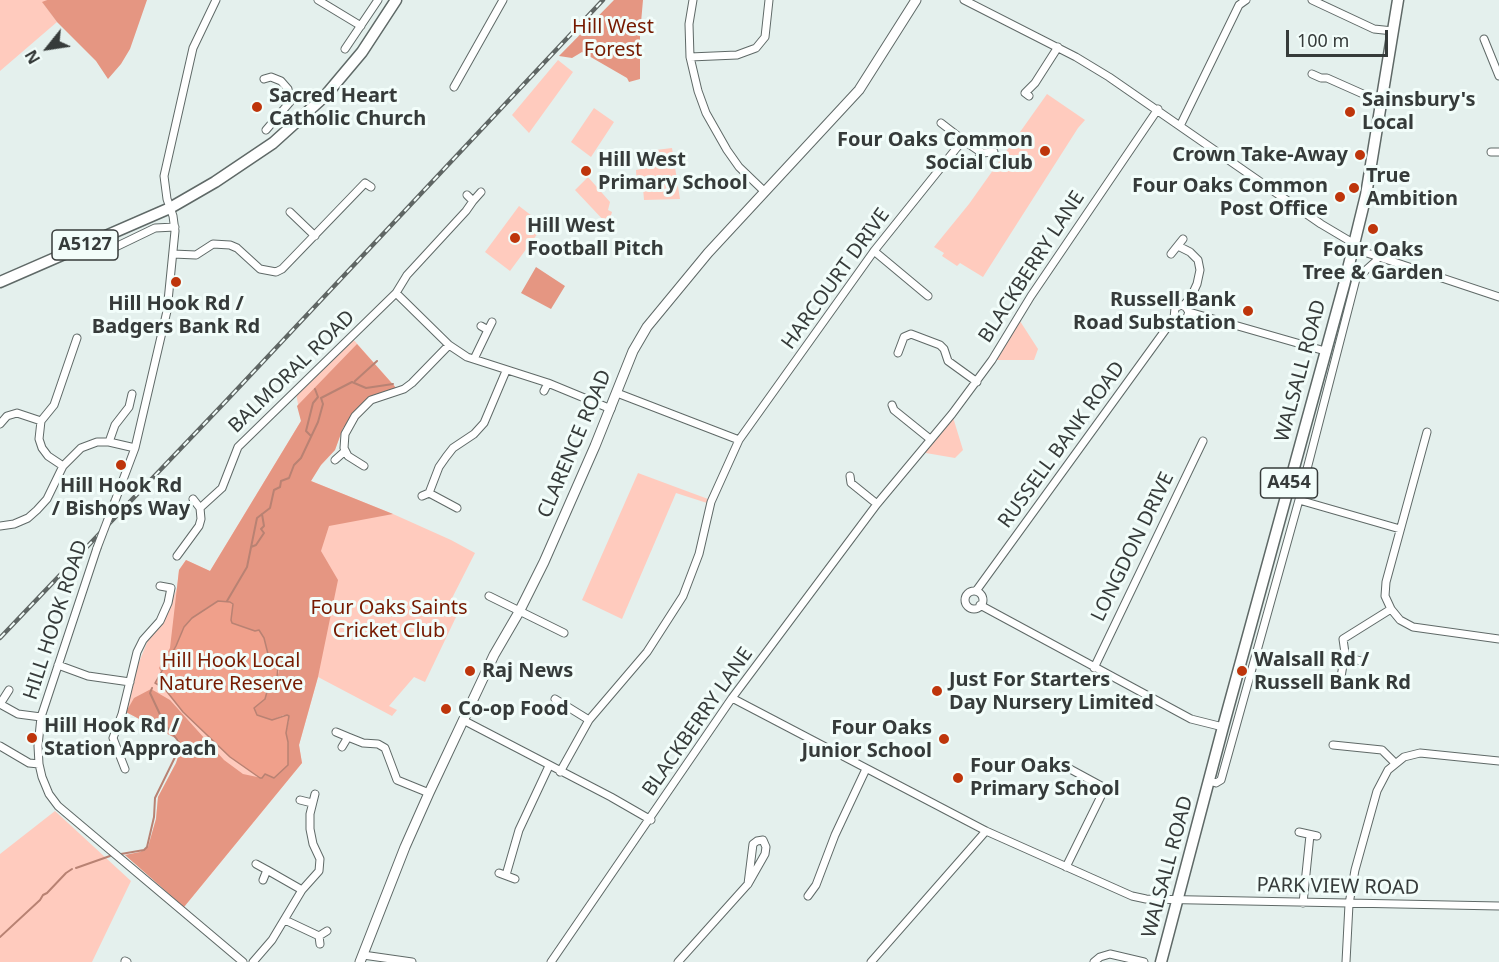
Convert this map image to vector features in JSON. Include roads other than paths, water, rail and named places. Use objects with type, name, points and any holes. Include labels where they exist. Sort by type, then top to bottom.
[{"type":"main road","name":"A5127","points":[[0,282],[170,208],[215,182],[273,143],[301,120],[355,62],[396,0]]},
{"type":"main road","name":"WALSALL ROAD","points":[[1161,962],[1366,195],[1398,0]]},
{"type":"street","name":"HILL HOOK ROAD","points":[[216,0],[193,48],[183,83],[164,176],[175,227],[167,311],[135,448],[97,548],[41,717],[39,764],[49,794],[58,806],[243,962]]},
{"type":"street","points":[[318,0],[361,26]]},
{"type":"street","points":[[454,87],[503,0]]},
{"type":"street","points":[[693,0],[689,24],[690,57],[698,91],[716,134],[739,166],[765,192]]},
{"type":"street","points":[[690,57],[737,55],[756,48],[765,37],[769,0]]},
{"type":"street","name":"CLARENCE ROAD","points":[[361,959],[429,793],[494,655],[548,554],[611,409],[633,351],[646,327],[703,260],[859,90],[916,0]]},
{"type":"street","points":[[964,0],[1058,47],[1106,75],[1353,245],[1378,256],[1499,297]]},
{"type":"street","points":[[1180,126],[1239,5],[1246,0]]},
{"type":"street","points":[[1312,0],[1374,29],[1393,31]]},
{"type":"street","points":[[345,49],[377,2],[388,12]]},
{"type":"street","points":[[1484,39],[1499,76]]},
{"type":"street","points":[[1025,93],[1058,47]]},
{"type":"street","points":[[1312,74],[1327,78],[1381,102]]},
{"type":"street","points":[[264,79],[271,77],[281,81],[288,89],[290,102],[266,130]]},
{"type":"street","name":"BLACKBERRY LANE","points":[[551,962],[651,820],[732,698],[877,504],[977,382],[1080,222],[1158,109]]},
{"type":"street","points":[[285,110],[301,120]]},
{"type":"street","points":[[940,123],[982,153],[994,152]]},
{"type":"street","name":"HARCOURT DRIVE","points":[[560,772],[589,720],[647,652],[683,596],[699,554],[711,502],[739,440],[874,251],[963,140]]},
{"type":"street","points":[[974,165],[982,153]]},
{"type":"street","points":[[173,254],[196,255],[213,244],[230,245],[237,248],[260,269],[276,272],[282,269],[368,185],[359,177]]},
{"type":"street","name":"BALMORAL ROAD","points":[[200,508],[222,488],[235,454],[246,438],[396,293],[407,275],[466,212],[481,192]]},
{"type":"street","points":[[467,195],[473,201]]},
{"type":"street","points":[[290,212],[315,236]]},
{"type":"street","points":[[86,244],[94,255],[99,255],[155,228],[175,227]]},
{"type":"street","points":[[1172,254],[1180,242],[1200,259],[1197,284],[1191,297],[1183,306],[1189,312],[1325,351]]},
{"type":"street","points":[[874,251],[928,296]]},
{"type":"street","name":"WALSALL ROAD","points":[[1209,781],[1216,783],[1221,780],[1299,500],[1356,279],[1376,261],[1378,256]]},
{"type":"street","points":[[396,293],[449,345],[467,357],[506,371],[526,374],[546,387],[611,409]]},
{"type":"street","name":"RUSSELL BANK ROAD","points":[[976,591],[1174,318],[1175,308],[1183,306]]},
{"type":"street","points":[[1174,318],[1186,320],[1189,312]]},
{"type":"street","points":[[474,358],[485,328],[492,321]]},
{"type":"street","points":[[898,353],[904,337],[910,334],[940,345],[948,361],[977,382]]},
{"type":"street","points":[[63,466],[48,456],[42,448],[39,440],[41,421],[54,405],[77,338]]},
{"type":"street","points":[[364,466],[345,452],[345,434],[355,416],[371,400],[404,389],[412,383],[449,345]]},
{"type":"street","points":[[62,351],[70,354]]},
{"type":"street","points":[[457,508],[426,495],[439,467],[453,448],[474,434],[484,423],[506,371]]},
{"type":"street","points":[[617,393],[739,440]]},
{"type":"street","points":[[109,442],[115,425],[133,408],[132,394]]},
{"type":"street","points":[[892,405],[894,410],[930,439]]},
{"type":"street","points":[[0,424],[7,416],[17,413],[41,421]]},
{"type":"street","points":[[1427,432],[1386,582],[1385,596],[1391,609],[1400,620],[1413,627],[1499,639]]},
{"type":"street","name":"LONGDON DRIVE","points":[[1094,668],[1203,441]]},
{"type":"street","points":[[0,526],[14,524],[28,518],[37,510],[47,499],[63,466],[73,454],[87,445],[109,442],[135,448]]},
{"type":"street","points":[[335,460],[345,452]]},
{"type":"street","points":[[850,476],[851,483],[877,504]]},
{"type":"street","points":[[177,556],[199,526],[201,519],[200,508],[193,499]]},
{"type":"street","points":[[1299,500],[1400,529]]},
{"type":"street","points":[[124,769],[113,738],[122,714],[137,652],[143,640],[159,621],[168,603],[171,588],[160,585]]},
{"type":"street","points":[[981,605],[982,598],[976,591],[967,594],[966,603],[973,608],[981,605],[1191,719],[1223,727]]},
{"type":"street","points":[[489,596],[564,633]]},
{"type":"street","points":[[1343,639],[1391,609]]},
{"type":"street","points":[[1341,630],[1345,657],[1341,677]]},
{"type":"street","points":[[1345,657],[1361,661]]},
{"type":"street","points":[[58,665],[88,676],[130,682]]},
{"type":"street","points":[[9,690],[0,704],[18,714],[41,717]]},
{"type":"street","name":"PARK VIEW ROAD","points":[[732,698],[986,831],[1132,896],[1177,900],[1499,906]]},
{"type":"street","points":[[555,699],[589,720]]},
{"type":"street","points":[[463,720],[651,820]]},
{"type":"street","points":[[336,732],[363,743],[378,744],[385,748],[398,780],[429,793]]},
{"type":"street","points":[[342,747],[348,737]]},
{"type":"street","points":[[1333,745],[1382,750],[1395,762]]},
{"type":"street","points":[[0,746],[29,763],[39,764]]},
{"type":"street","points":[[108,752],[116,749]]},
{"type":"street","points":[[1346,962],[1349,904],[1355,870],[1372,807],[1384,777],[1395,762],[1420,753],[1499,761]]},
{"type":"street","points":[[515,879],[502,874],[519,830],[549,766]]},
{"type":"street","points":[[808,896],[816,885],[835,835],[866,769]]},
{"type":"street","points":[[1066,867],[1105,788],[1070,769]]},
{"type":"street","points":[[253,962],[272,940],[302,890],[319,871],[321,865],[310,829],[315,794]]},
{"type":"street","points":[[300,800],[312,803]]},
{"type":"street","points":[[871,962],[986,831]]},
{"type":"street","points":[[1299,832],[1314,836],[1303,903]]},
{"type":"street","points":[[678,962],[748,884],[765,854],[766,847],[763,840],[753,844],[748,884]]},
{"type":"street","points":[[256,864],[302,890]]},
{"type":"street","points":[[263,880],[267,870]]},
{"type":"street","points":[[285,920],[320,940],[327,931]]},
{"type":"street","points":[[1094,962],[1110,954],[1144,962]]},
{"type":"street","points":[[361,959],[412,962]]},
{"type":"waterway","points":[[355,381],[377,361]]},
{"type":"waterway","points":[[227,601],[247,567],[257,518],[270,508],[274,490],[280,487],[281,481],[289,478],[294,465],[301,458],[318,422],[323,404],[321,398],[352,382],[366,388],[393,384]]},
{"type":"waterway","points":[[311,436],[306,431],[313,403],[318,397],[315,389]]},
{"type":"waterway","points":[[251,547],[256,545],[264,533],[261,529],[264,526],[262,514]]},
{"type":"waterway","points":[[121,854],[144,850],[147,847],[154,817],[155,798],[180,747],[179,742],[164,723],[150,693],[152,688]]},
{"type":"waterway","points":[[76,868],[110,856]]},
{"type":"waterway","points":[[0,937],[72,869]]},
{"type":"railway","points":[[0,638],[603,0]]},
{"type":"place","name":"Sacred Heart Catholic Church","points":[[257,107]]},
{"type":"place","name":"Sainsbury's Local","points":[[1350,112]]},
{"type":"place","name":"Four Oaks Common Social Club","points":[[1045,151]]},
{"type":"place","name":"Crown Take-Away","points":[[1360,155]]},
{"type":"place","name":"Hill West Primary School","points":[[586,171]]},
{"type":"place","name":"True Ambition","points":[[1354,188]]},
{"type":"place","name":"Four Oaks Common Post Office","points":[[1340,197]]},
{"type":"place","name":"Four Oaks Tree & Garden","points":[[1373,229]]},
{"type":"place","name":"Hill West Football Pitch","points":[[515,238]]},
{"type":"place","name":"Hill Hook Rd / Badgers Bank Rd","points":[[176,282]]},
{"type":"place","name":"Russell Bank Road Substation","points":[[1248,311]]},
{"type":"place","name":"Hill Hook Rd / Bishops Way","points":[[121,465]]},
{"type":"place","name":"Raj News","points":[[470,671]]},
{"type":"place","name":"Walsall Rd / Russell Bank Rd","points":[[1242,671]]},
{"type":"place","name":"Just For Starters Day Nursery Limited","points":[[937,691]]},
{"type":"place","name":"Co-op Food","points":[[446,709]]},
{"type":"place","name":"Hill Hook Rd / Station Approach","points":[[32,738]]},
{"type":"place","name":"Four Oaks Junior School","points":[[944,739]]},
{"type":"place","name":"Four Oaks Primary School","points":[[958,778]]},
{"type":"park label","name":"Hill West Forest","points":[[613,38]]},
{"type":"park label","name":"Four Oaks Saints Cricket Club","points":[[389,620]]},
{"type":"park label","name":"Hill Hook Local Nature Reserve","points":[[231,672]]}]
